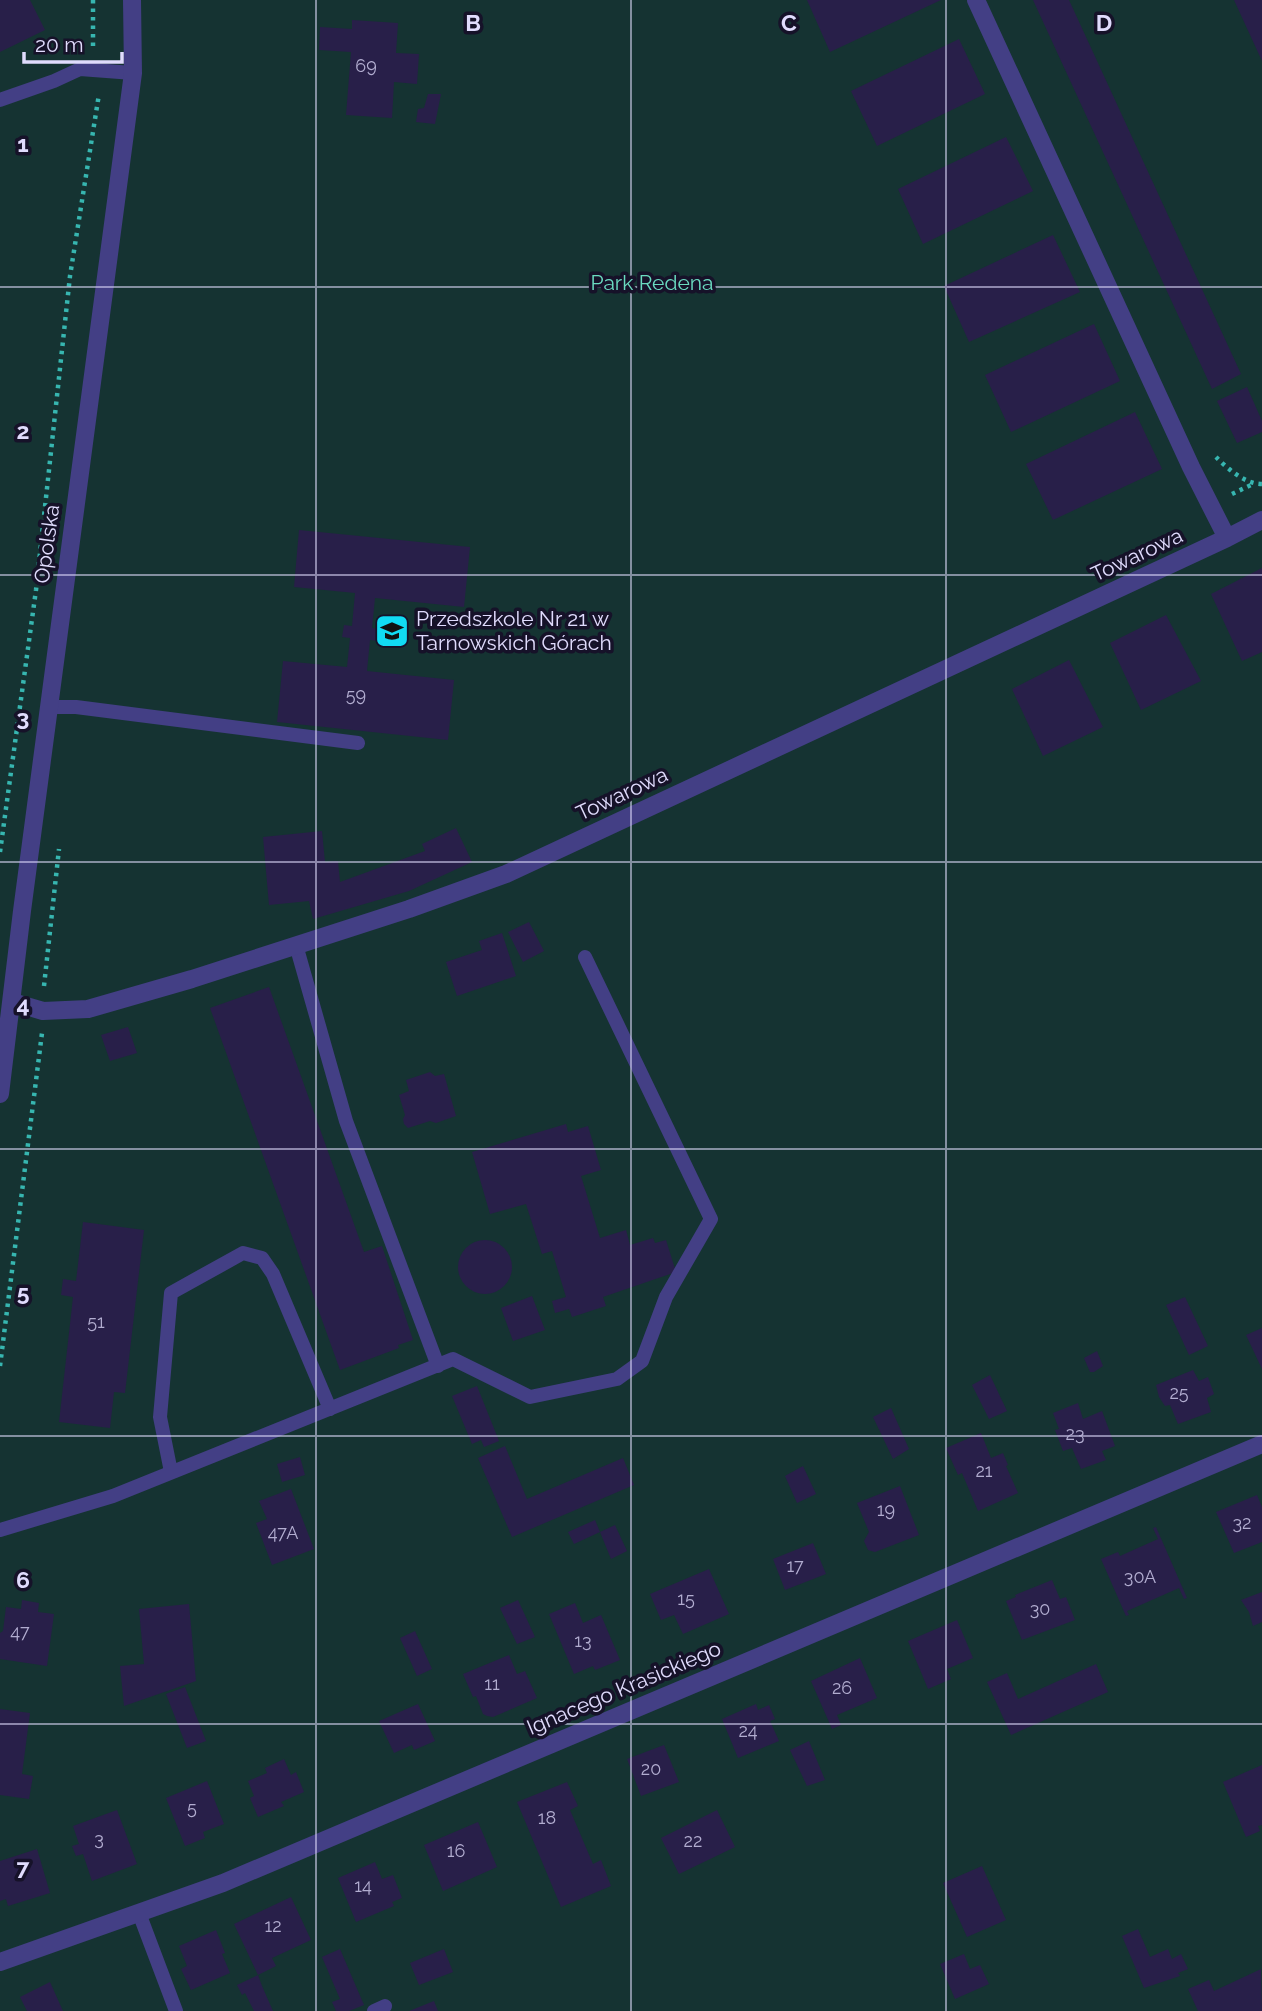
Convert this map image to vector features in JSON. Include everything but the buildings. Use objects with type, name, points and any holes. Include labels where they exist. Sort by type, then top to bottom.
[{"type":"street","name":"Opolska","points":[[0,1094],[6,1001],[49,707],[133,74],[132,0]]},
{"type":"street","points":[[976,0],[1191,467],[1227,538]]},
{"type":"street","name":"Towarowa","points":[[6,1001],[43,1011],[88,1009],[192,979],[409,909],[506,874],[1262,520]]},
{"type":"street","name":"Ignacego Krasickiego","points":[[0,1962],[223,1883],[1262,1444]]},
{"type":"lane","points":[[0,100],[80,69],[133,74]]},
{"type":"lane","points":[[49,707],[76,707],[358,743]]},
{"type":"lane","points":[[296,945],[346,1121],[438,1366]]},
{"type":"lane","points":[[0,1530],[113,1496],[453,1359],[530,1397],[617,1379],[642,1361],[666,1297],[710,1219],[585,957]]},
{"type":"lane","points":[[171,1472],[160,1417],[171,1293],[243,1253],[262,1258],[273,1274],[330,1409]]},
{"type":"lane","points":[[139,1913],[176,2011]]},
{"type":"path","points":[[0,852],[36,590],[70,276],[100,91],[93,69],[93,0]]},
{"type":"path","points":[[1216,456],[1225,467],[1252,484],[1262,484]]},
{"type":"path","points":[[0,1366],[42,1051]]},
{"type":"green space","name":"Park Redena","points":[[0,0],[1262,0],[1262,2011],[0,2011]]},
{"type":"place","name":"Przedszkole Nr 21 w Tarnowskich Górach","points":[[392,631]]}]
